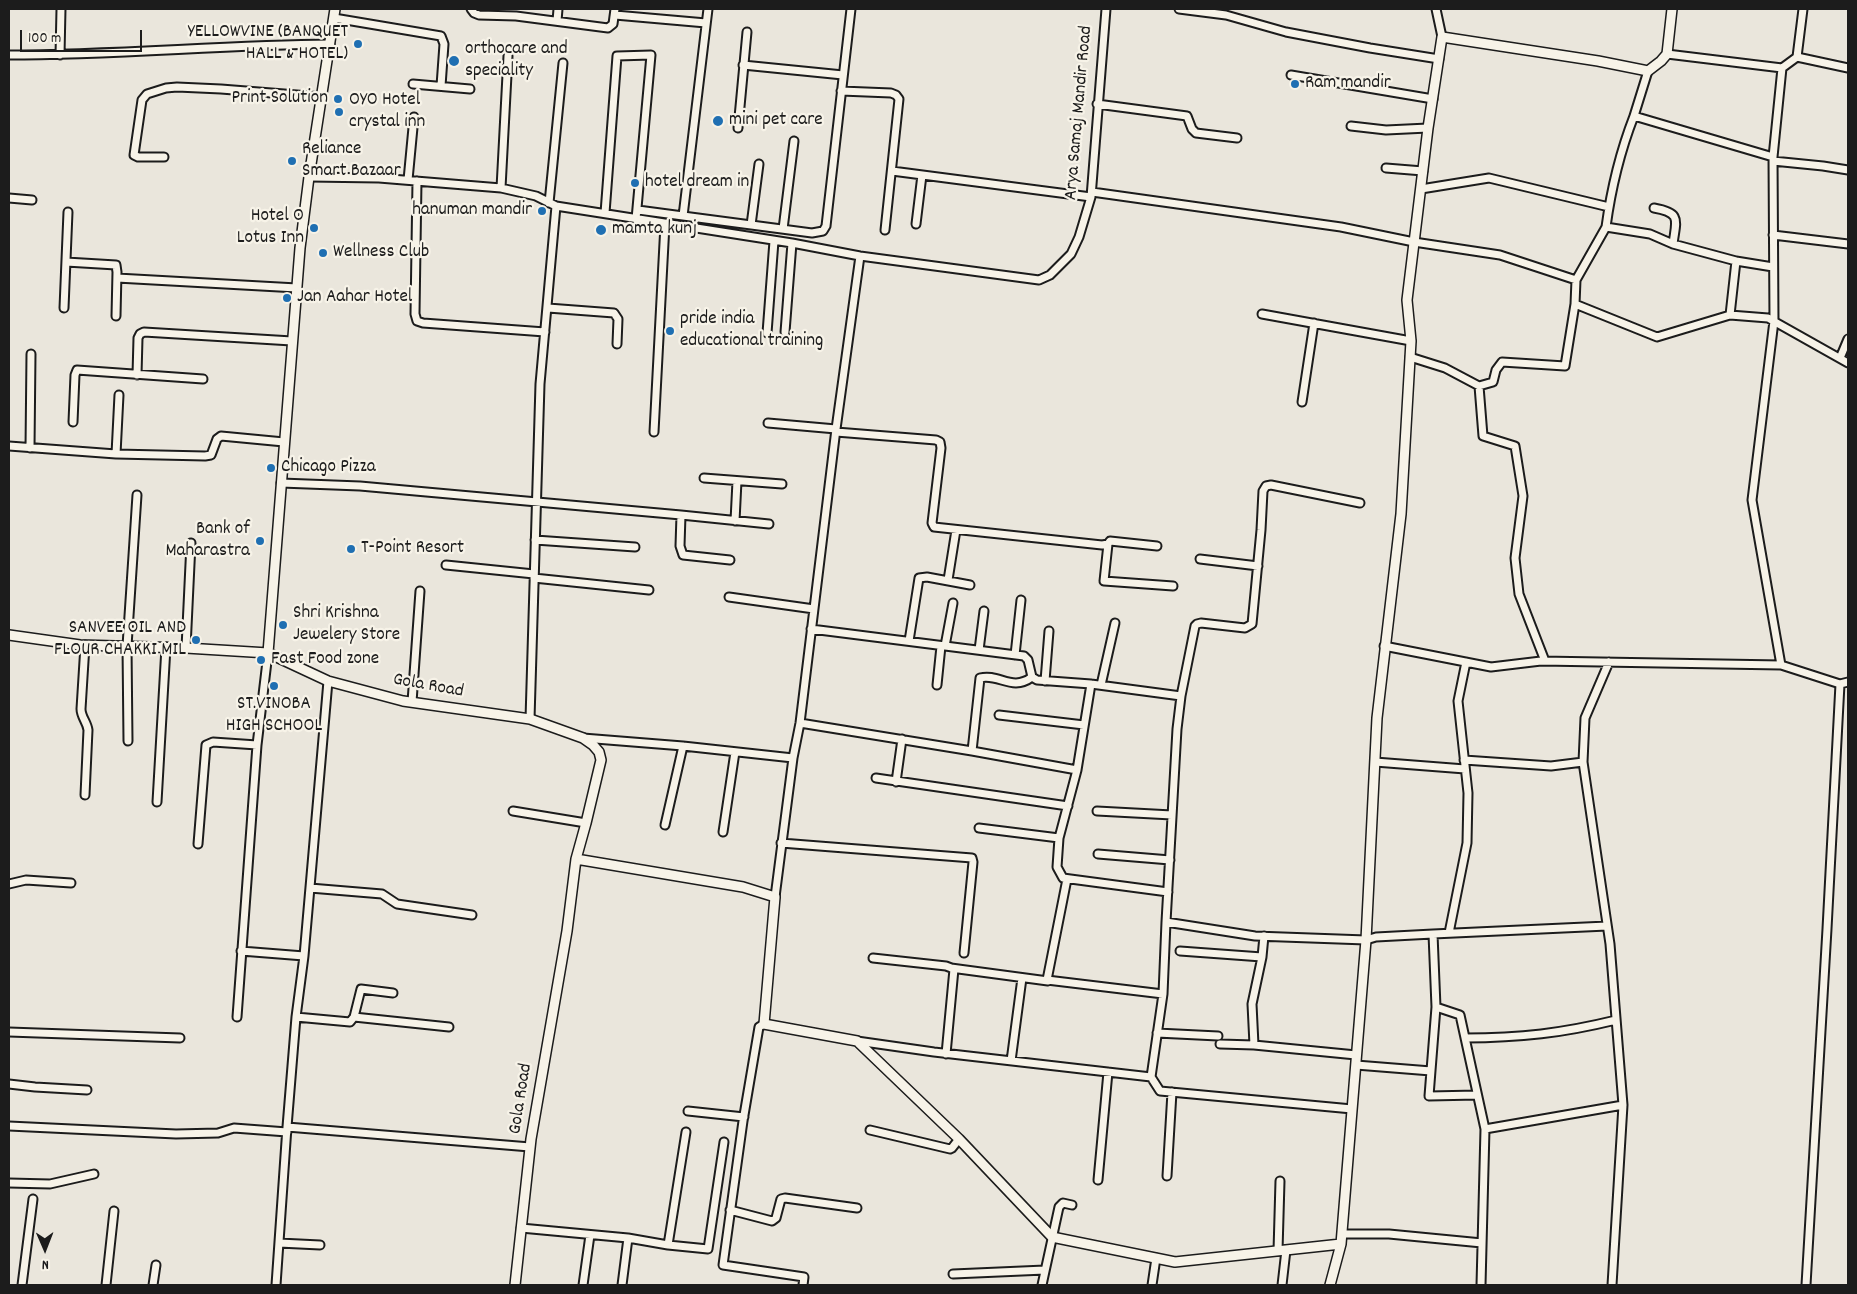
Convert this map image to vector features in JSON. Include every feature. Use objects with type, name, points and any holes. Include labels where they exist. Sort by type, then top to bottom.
[{"type":"street","points":[[60,9],[60,55]]},
{"type":"street","points":[[471,9],[474,13],[480,15],[516,12],[557,21],[608,28],[613,24],[615,12],[651,18],[706,23]]},
{"type":"street","points":[[557,21],[558,9]]},
{"type":"street","points":[[651,18],[652,9]]},
{"type":"street","points":[[682,216],[708,9]]},
{"type":"street","points":[[638,210],[783,229],[817,232],[823,230],[826,226],[851,9]]},
{"type":"street","name":"Arya Samaj Mandir Road","points":[[860,256],[1027,280],[1044,278],[1060,266],[1070,254],[1079,236],[1092,194],[1097,104],[1106,9]]},
{"type":"street","points":[[1178,9],[1226,14],[1286,32],[1439,59]]},
{"type":"street","points":[[1330,1285],[1342,1234],[1366,940],[1375,762],[1384,646],[1401,514],[1411,341],[1408,300],[1428,128],[1442,37],[1436,9]]},
{"type":"street","points":[[1410,357],[1444,368],[1479,386],[1493,382],[1496,370],[1502,362],[1564,366],[1575,304],[1576,280],[1606,227],[1624,141],[1648,71],[1667,54],[1672,9]]},
{"type":"street","points":[[1667,54],[1782,68],[1797,57],[1803,9]]},
{"type":"street","points":[[237,1017],[257,746],[268,653],[297,288],[309,177],[334,14],[441,36],[444,44],[441,86]]},
{"type":"street","points":[[738,128],[747,32]]},
{"type":"street","points":[[1442,37],[1598,61],[1648,71]]},
{"type":"street","points":[[9,55],[101,54],[257,45],[330,44]]},
{"type":"street","points":[[605,213],[617,56],[651,55],[636,219]]},
{"type":"street","points":[[501,188],[508,56]]},
{"type":"street","points":[[1797,57],[1848,68]]},
{"type":"street","points":[[530,719],[540,384],[548,308],[552,205],[563,62]]},
{"type":"street","points":[[743,65],[843,76]]},
{"type":"street","points":[[1781,665],[1752,500],[1774,321],[1773,159],[1782,68]]},
{"type":"street","points":[[1291,75],[1433,99]]},
{"type":"street","points":[[413,84],[470,89]]},
{"type":"street","points":[[164,157],[138,157],[134,155],[142,100],[147,94],[171,88],[204,88],[322,97]]},
{"type":"street","points":[[842,91],[892,93],[898,96],[899,103],[885,230]]},
{"type":"street","points":[[1097,104],[1187,116],[1192,129],[1196,133],[1237,138]]},
{"type":"street","points":[[1634,116],[1773,159],[1848,170]]},
{"type":"street","points":[[408,180],[414,117]]},
{"type":"street","points":[[1351,126],[1386,130],[1428,128]]},
{"type":"street","points":[[783,229],[794,141]]},
{"type":"street","points":[[751,225],[759,164]]},
{"type":"street","points":[[1386,168],[1423,170]]},
{"type":"street","points":[[892,171],[1092,194],[1341,227],[1414,242],[1500,256],[1576,280]]},
{"type":"street","points":[[916,224],[922,175]]},
{"type":"street","points":[[309,177],[408,180],[501,188],[536,196],[552,205],[774,240],[860,256],[836,431],[800,723],[781,843],[764,1024]]},
{"type":"street","points":[[1421,188],[1489,178],[1609,207]]},
{"type":"street","points":[[417,181],[415,314],[417,321],[545,332]]},
{"type":"street","points":[[9,198],[32,200]]},
{"type":"street","points":[[1654,208],[1672,212],[1674,215],[1676,220],[1673,244]]},
{"type":"street","points":[[64,308],[68,212]]},
{"type":"street","points":[[654,432],[665,224]]},
{"type":"street","points":[[1606,227],[1650,234],[1673,244],[1736,261],[1773,267]]},
{"type":"street","points":[[1773,236],[1848,244]]},
{"type":"street","points":[[767,333],[774,240]]},
{"type":"street","points":[[786,332],[792,243]]},
{"type":"street","points":[[1730,315],[1736,261]]},
{"type":"street","points":[[66,262],[113,264],[117,269],[116,316]]},
{"type":"street","points":[[117,278],[297,288]]},
{"type":"street","points":[[1575,304],[1657,337],[1730,315],[1768,318],[1848,363]]},
{"type":"street","points":[[548,308],[614,313],[618,319],[617,344]]},
{"type":"street","points":[[1262,314],[1411,341]]},
{"type":"street","points":[[1302,402],[1314,323]]},
{"type":"street","points":[[137,375],[138,338],[144,332],[292,341]]},
{"type":"street","points":[[1840,358],[1848,339]]},
{"type":"street","points":[[30,448],[32,354]]},
{"type":"street","points":[[73,422],[75,375],[77,370],[202,380]]},
{"type":"street","points":[[1479,386],[1483,436],[1515,446],[1522,496],[1515,558],[1519,594],[1545,661]]},
{"type":"street","points":[[116,454],[119,395]]},
{"type":"street","points":[[768,423],[936,440],[940,442],[942,448],[932,525],[934,527],[1102,545],[1108,544],[1110,541],[1157,546]]},
{"type":"street","points":[[9,446],[116,454],[208,456],[211,454],[217,439],[221,436],[284,442]]},
{"type":"street","points":[[704,478],[782,484]]},
{"type":"street","points":[[735,521],[738,481]]},
{"type":"street","points":[[281,483],[352,485],[770,524]]},
{"type":"street","points":[[1352,1109],[1160,1091],[1151,1077],[1163,994],[1172,815],[1181,696],[1196,625],[1201,623],[1245,628],[1252,624],[1258,566],[1262,491],[1266,486],[1271,485],[1360,503]]},
{"type":"street","points":[[128,741],[127,646],[137,495]]},
{"type":"street","points":[[681,515],[680,546],[683,555],[730,560]]},
{"type":"street","points":[[948,580],[956,530]]},
{"type":"street","points":[[535,540],[635,547]]},
{"type":"street","points":[[186,648],[191,542]]},
{"type":"street","points":[[1108,544],[1104,581],[1172,586]]},
{"type":"street","points":[[1200,559],[1258,566]]},
{"type":"street","points":[[446,565],[650,590]]},
{"type":"street","points":[[909,641],[919,578],[924,576],[970,585]]},
{"type":"street","points":[[412,702],[420,590]]},
{"type":"street","points":[[729,598],[814,609]]},
{"type":"street","points":[[1015,655],[1021,600]]},
{"type":"street","points":[[937,685],[943,646],[953,603]]},
{"type":"street","points":[[979,650],[984,611]]},
{"type":"street","points":[[1100,685],[1116,623]]},
{"type":"street","points":[[811,629],[1015,655],[1028,658],[1032,677],[1036,680],[1091,684],[1181,696]]},
{"type":"street","points":[[1045,680],[1049,631]]},
{"type":"street","points":[[9,635],[85,645],[166,647],[268,653]]},
{"type":"street","points":[[85,645],[81,709],[88,730],[85,795]]},
{"type":"street","points":[[1384,646],[1491,667],[1545,661],[1781,665],[1840,684],[1848,682]]},
{"type":"street","points":[[157,802],[166,647]]},
{"type":"street","name":"Gola Road","points":[[268,653],[328,681],[412,702],[530,719],[583,738],[594,745],[599,752],[601,760],[576,859],[567,931],[530,1147],[515,1285]]},
{"type":"street","points":[[1449,933],[1467,843],[1468,793],[1458,701],[1466,662]]},
{"type":"street","points":[[1609,662],[1586,718],[1583,762],[1607,926],[1623,1105],[1612,1285]]},
{"type":"street","points":[[972,751],[980,678],[985,677],[1019,684],[1032,677]]},
{"type":"street","points":[[276,1285],[296,1017],[304,956],[328,681]]},
{"type":"street","points":[[1091,684],[1077,770],[1059,838],[1057,867],[1063,878],[1168,892]]},
{"type":"street","points":[[1806,1285],[1828,929],[1840,684]]},
{"type":"street","points":[[999,715],[1084,725]]},
{"type":"street","points":[[800,723],[1077,770]]},
{"type":"street","points":[[583,738],[793,758]]},
{"type":"street","points":[[896,782],[902,739]]},
{"type":"street","points":[[198,844],[206,745],[213,742],[257,746]]},
{"type":"street","points":[[665,825],[682,746]]},
{"type":"street","points":[[723,832],[735,752]]},
{"type":"street","points":[[1464,760],[1551,766],[1583,762]]},
{"type":"street","points":[[1375,762],[1465,769]]},
{"type":"street","points":[[876,778],[1068,806]]},
{"type":"street","points":[[513,811],[586,823]]},
{"type":"street","points":[[1097,811],[1172,815]]},
{"type":"street","points":[[978,828],[1059,838]]},
{"type":"street","points":[[781,843],[972,858],[974,862],[964,953]]},
{"type":"street","points":[[1098,854],[1170,860]]},
{"type":"street","points":[[576,859],[743,888],[775,897]]},
{"type":"street","points":[[1048,981],[1047,976],[1066,878]]},
{"type":"street","points":[[9,884],[26,880],[71,883]]},
{"type":"street","points":[[310,888],[382,894],[397,904],[472,915]]},
{"type":"street","points":[[1166,922],[1264,936],[1366,940],[1376,937],[1607,926]]},
{"type":"street","points":[[1433,934],[1436,1007],[1429,1096],[1478,1095]]},
{"type":"street","points":[[1254,1044],[1252,1004],[1262,957],[1264,936]]},
{"type":"street","points":[[241,951],[304,956]]},
{"type":"street","points":[[1180,951],[1262,957]]},
{"type":"street","points":[[873,958],[1163,994]]},
{"type":"street","points":[[946,1054],[954,973],[952,968]]},
{"type":"street","points":[[1011,1061],[1022,978]]},
{"type":"street","points":[[296,1017],[348,1022],[352,1021],[354,1017],[360,989],[393,993]]},
{"type":"street","points":[[1436,1007],[1460,1015],[1485,1129],[1480,1285]]},
{"type":"street","points":[[354,1017],[448,1027]]},
{"type":"street","points":[[1465,1038],[1506,1038],[1539,1035],[1571,1031],[1616,1020]]},
{"type":"street","points":[[803,1285],[804,1278],[723,1265],[758,1028],[764,1024],[857,1041],[946,1054],[1151,1077]]},
{"type":"street","points":[[9,1032],[180,1038]]},
{"type":"street","points":[[1157,1033],[1356,1055]]},
{"type":"street","points":[[857,1041],[959,1139],[1052,1237],[1175,1262],[1341,1244]]},
{"type":"street","points":[[1356,1066],[1431,1071]]},
{"type":"street","points":[[1098,1180],[1108,1072]]},
{"type":"street","points":[[9,1084],[35,1088],[87,1090]]},
{"type":"street","points":[[1167,1176],[1172,1092]]},
{"type":"street","points":[[1485,1129],[1623,1105]]},
{"type":"street","points":[[688,1111],[744,1117]]},
{"type":"street","points":[[9,1126],[176,1134],[218,1133],[234,1128],[287,1129],[530,1147]]},
{"type":"street","points":[[870,1130],[950,1149],[959,1139]]},
{"type":"street","points":[[668,1245],[686,1132]]},
{"type":"street","points":[[521,1228],[628,1238],[708,1249],[724,1142]]},
{"type":"street","points":[[9,1183],[50,1184],[94,1174]]},
{"type":"street","points":[[1280,1181],[1282,1285]]},
{"type":"street","points":[[730,1210],[772,1221],[777,1215],[780,1201],[784,1198],[857,1208]]},
{"type":"street","points":[[22,1285],[33,1199]]},
{"type":"street","points":[[1042,1285],[1060,1204],[1072,1205]]},
{"type":"street","points":[[106,1285],[114,1211]]},
{"type":"street","points":[[1342,1234],[1389,1234],[1482,1243]]},
{"type":"street","points":[[583,1285],[590,1235]]},
{"type":"street","points":[[622,1285],[628,1238]]},
{"type":"street","points":[[279,1242],[320,1245]]},
{"type":"street","points":[[1152,1285],[1156,1258]]},
{"type":"street","points":[[153,1285],[156,1264]]},
{"type":"street","points":[[953,1274],[1045,1270]]},
{"type":"place","name":"YELLOWVINE (BANQUET HALL & HOTEL)","points":[[358,44]]},
{"type":"place","name":"orthocare and speciality","points":[[454,61]]},
{"type":"place","name":"Ram mandir","points":[[1295,84]]},
{"type":"place","name":"Print Solution","points":[[338,99]]},
{"type":"place","name":"OYO Hotel crystal inn","points":[[339,112]]},
{"type":"place","name":"mini pet care","points":[[718,121]]},
{"type":"place","name":"Reliance Smart Bazaar","points":[[292,161]]},
{"type":"place","name":"hotel dream in","points":[[635,183]]},
{"type":"place","name":"hanuman mandir","points":[[542,211]]},
{"type":"place","name":"Hotel O Lotus Inn","points":[[314,228]]},
{"type":"place","name":"mamta kunj","points":[[601,230]]},
{"type":"place","name":"Wellness Club","points":[[323,253]]},
{"type":"place","name":"Jan Aahar Hotel","points":[[287,298]]},
{"type":"place","name":"pride india educational training","points":[[670,331]]},
{"type":"place","name":"Chicago Pizza","points":[[271,468]]},
{"type":"place","name":"Bank of Maharastra","points":[[260,541]]},
{"type":"place","name":"T-Point Resort","points":[[351,549]]},
{"type":"place","name":"Shri Krishna Jewelery Store","points":[[283,625]]},
{"type":"place","name":"SANVEE OIL AND FLOUR CHAKKI MIL","points":[[196,640]]},
{"type":"place","name":"Fast Food zone","points":[[261,660]]},
{"type":"place","name":"ST.VINOBA HIGH SCHOOL","points":[[274,686]]}]
